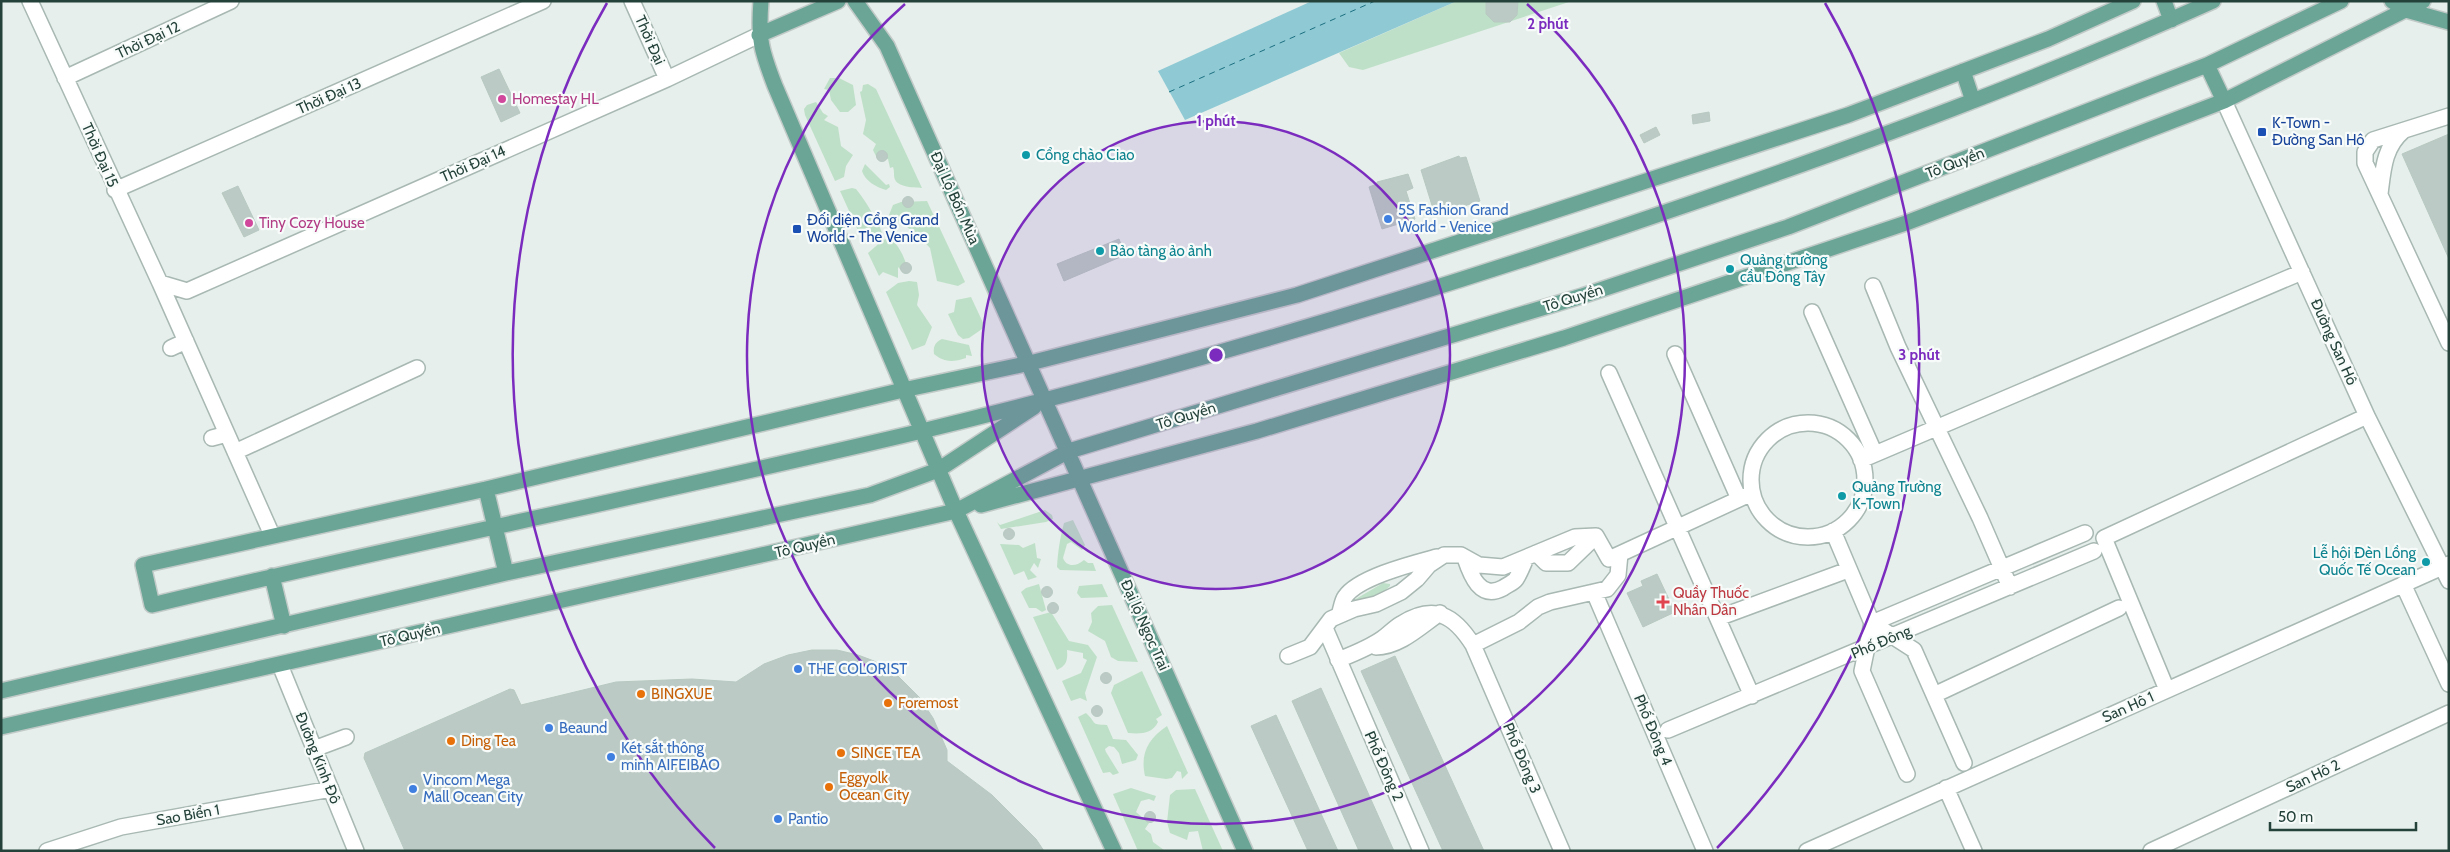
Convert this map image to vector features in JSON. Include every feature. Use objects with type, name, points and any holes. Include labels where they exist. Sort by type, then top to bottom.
[{"type":"main road","points":[[761,1],[759,35],[764,58],[775,86],[956,511],[1114,851]]},
{"type":"main road","points":[[759,35],[838,1]]},
{"type":"main road","name":"Đại Lộ Bốn Mùa","points":[[855,1],[884,38],[1045,399]]},
{"type":"main road","points":[[2133,1],[2048,39],[1848,115],[1297,295],[1030,363],[903,390],[486,489],[143,565],[152,605],[272,576],[921,431],[1259,341],[1517,264],[1811,162],[1973,101],[2213,1]]},
{"type":"main road","points":[[2164,1],[2171,20]]},
{"type":"main road","name":"Tô Quyền","points":[[1,727],[956,511],[1069,451],[1582,296],[1788,227],[2208,65],[2341,1]]},
{"type":"main road","points":[[2392,1],[2406,10],[2449,22]]},
{"type":"main road","points":[[956,511],[1266,428],[1564,338],[1906,223],[2224,101],[2423,1]]},
{"type":"main road","points":[[2208,65],[2224,101]]},
{"type":"main road","points":[[1963,71],[1973,101]]},
{"type":"main road","points":[[1,691],[506,573],[870,495],[938,470],[1045,399]]},
{"type":"main road","name":"Đại lộ Ngọc Trai","points":[[1045,399],[1244,851]]},
{"type":"main road","points":[[486,489],[506,573]]},
{"type":"main road","points":[[272,576],[284,626]]},
{"type":"street","name":"Thời Đại 15","points":[[30,1],[115,190],[160,283],[272,535]]},
{"type":"street","name":"Thời Đại 12","points":[[65,78],[232,1]]},
{"type":"street","name":"Thời Đại 13","points":[[115,190],[543,1]]},
{"type":"street","name":"Thời Đại","points":[[632,1],[667,79]]},
{"type":"street","name":"Thời Đại 14","points":[[160,283],[186,291],[667,79],[759,35]]},
{"type":"street","name":"Đường San Hô","points":[[2224,101],[2367,416],[2446,565],[2449,581]]},
{"type":"street","points":[[2449,116],[2373,140],[2365,152],[2365,163],[2449,344]]},
{"type":"street","points":[[2380,196],[2383,170],[2389,147],[2394,138],[2406,129]]},
{"type":"street","points":[[1868,457],[1940,428],[2302,272]]},
{"type":"street","points":[[1873,286],[1898,346],[1940,428],[2010,588]]},
{"type":"street","points":[[1675,354],[1745,496],[1776,529],[1793,536],[1812,538],[1834,531],[1846,523],[1858,509],[1864,491],[1868,457],[1812,312]]},
{"type":"street","points":[[171,348],[186,341]]},
{"type":"street","points":[[235,452],[417,368]]},
{"type":"street","points":[[1609,373],[1752,696]]},
{"type":"street","points":[[2167,690],[2104,538],[2367,416]]},
{"type":"street","points":[[1596,536],[1609,559],[1745,496],[1752,462],[1762,445],[1776,432],[1794,424],[1814,423],[1832,428],[1849,439],[1868,457]]},
{"type":"street","points":[[212,438],[227,434]]},
{"type":"street","points":[[1834,531],[1848,570],[1872,624],[1914,650],[1964,763]]},
{"type":"street","points":[[1872,624],[2085,533]]},
{"type":"street","points":[[1339,615],[1345,596],[1361,584],[1388,571],[1444,555],[1465,558],[1479,565],[1503,567],[1575,536],[1596,536]]},
{"type":"street","points":[[1531,556],[1546,563],[1568,563],[1596,536]]},
{"type":"street","name":"Phố Đông","points":[[1668,730],[2010,588],[2094,551]]},
{"type":"street","points":[[1473,645],[1519,622],[1538,607],[1550,602],[1607,589],[1618,575],[1620,554]]},
{"type":"street","points":[[1288,656],[1310,647],[1332,619],[1339,615],[1376,604],[1397,594],[1417,579],[1429,565],[1444,555]]},
{"type":"street","points":[[1465,558],[1479,588],[1486,591],[1499,590],[1515,581],[1531,556]]},
{"type":"street","name":"San Hô 1","points":[[1807,851],[2446,565]]},
{"type":"street","points":[[1718,618],[1848,570]]},
{"type":"street","points":[[1388,571],[1397,594]]},
{"type":"street","points":[[2403,584],[2449,684]]},
{"type":"street","name":"Phố Đông 4","points":[[1594,592],[1705,851]]},
{"type":"street","points":[[1934,695],[2120,608]]},
{"type":"street","name":"Phố Đông 3","points":[[1338,660],[1368,648],[1384,638],[1399,624],[1419,613],[1440,613],[1462,627],[1473,645],[1562,851]]},
{"type":"street","points":[[1872,624],[1862,672],[1907,774]]},
{"type":"street","name":"Phố Đông 2","points":[[1325,628],[1421,851]]},
{"type":"street","name":"Đường Kinh Đô","points":[[280,665],[356,851]]},
{"type":"street","name":"San Hô 2","points":[[2151,851],[2449,713]]},
{"type":"street","points":[[314,749],[346,737]]},
{"type":"street","points":[[1946,788],[1974,851]]},
{"type":"street","name":"Sao Biển 1","points":[[47,851],[121,827],[331,789]]},
{"type":"green space","points":[[1457,1],[1572,1],[1363,70],[1349,67],[1339,53]]},
{"type":"green space","points":[[830,78],[839,78],[853,85],[856,105],[848,112],[840,112],[831,100],[829,90],[824,89]]},
{"type":"green space","points":[[868,84],[876,89],[922,188],[900,185],[895,179],[893,167],[890,168],[888,159],[878,160],[873,150],[876,144],[863,134],[866,120],[860,92],[863,85]]},
{"type":"green space","points":[[816,102],[823,113],[828,116],[824,120],[838,127],[841,146],[853,155],[846,166],[844,177],[835,181],[805,115],[804,109],[807,105]]},
{"type":"green space","points":[[865,164],[886,185],[889,184],[890,187],[886,190],[868,181],[862,171]]},
{"type":"green space","points":[[856,189],[863,199],[882,233],[861,237],[840,191]]},
{"type":"green space","points":[[927,201],[965,282],[958,286],[937,281],[930,248],[917,234],[889,215],[893,205],[901,202]]},
{"type":"green space","points":[[890,238],[899,248],[907,269],[902,271],[898,267],[898,278],[883,272],[879,276],[868,253],[883,240]]},
{"type":"green space","points":[[917,282],[919,295],[917,305],[932,327],[925,345],[912,350],[886,292],[898,283]]},
{"type":"green space","points":[[971,297],[985,327],[969,338],[963,339],[958,335],[948,314],[954,312],[956,300]]},
{"type":"green space","points":[[942,339],[969,345],[972,356],[966,355],[966,358],[953,361],[938,357],[934,354],[934,347]]},
{"type":"green space","points":[[1045,510],[1052,515],[1053,519],[1046,522],[1001,529],[997,522],[1000,525]]},
{"type":"green space","points":[[1073,520],[1085,545],[1082,550],[1071,542],[1067,544],[1063,558],[1070,565],[1078,564],[1084,560],[1088,563],[1093,563],[1096,571],[1060,570],[1057,567],[1064,523]]},
{"type":"green space","points":[[1035,543],[1037,558],[1041,559],[1038,568],[1034,563],[1030,570],[1037,577],[1028,580],[1024,571],[1014,575],[1000,544],[1019,545],[1023,548]]},
{"type":"green space","points":[[1383,583],[1390,584],[1390,586],[1377,598],[1355,602],[1354,600]]},
{"type":"green space","points":[[1039,584],[1046,610],[1042,612],[1036,608],[1029,608],[1021,592],[1026,588]]},
{"type":"green space","points":[[1102,584],[1108,597],[1081,598],[1077,593],[1079,586]]},
{"type":"green space","points":[[1112,605],[1138,662],[1118,661],[1111,657],[1105,641],[1088,631],[1092,622],[1091,613],[1098,606]]},
{"type":"green space","points":[[1051,612],[1069,641],[1088,645],[1097,657],[1085,693],[1087,701],[1080,698],[1071,701],[1062,681],[1081,673],[1087,660],[1083,658],[1083,653],[1067,650],[1066,663],[1057,670],[1033,617]]},
{"type":"green space","points":[[1142,671],[1162,715],[1156,719],[1158,722],[1153,729],[1142,733],[1128,733],[1111,693],[1114,685]]},
{"type":"green space","points":[[1086,713],[1094,723],[1107,725],[1113,739],[1126,740],[1138,755],[1136,760],[1122,764],[1119,753],[1114,747],[1109,746],[1105,749],[1106,752],[1119,773],[1113,775],[1110,772],[1103,773],[1078,717]]},
{"type":"green space","points":[[1167,726],[1188,773],[1182,779],[1181,772],[1177,771],[1172,778],[1166,779],[1145,776],[1144,760],[1147,747],[1150,741]]},
{"type":"green space","points":[[1131,788],[1156,796],[1154,801],[1149,799],[1141,801],[1136,812],[1149,823],[1145,829],[1151,834],[1153,842],[1164,850],[1179,851],[1138,851],[1113,794]]},
{"type":"green space","points":[[1195,789],[1223,851],[1203,851],[1198,831],[1189,832],[1187,840],[1170,833],[1167,822],[1170,795],[1176,790]]},
{"type":"water","points":[[1312,1],[1457,1],[1185,120],[1158,71]]},
{"type":"building","points":[[1486,1],[1518,1],[1517,15],[1510,22],[1494,22],[1486,14]]},
{"type":"building","points":[[499,69],[520,113],[501,122],[481,77]]},
{"type":"building","points":[[1709,112],[1710,121],[1693,124],[1692,115]]},
{"type":"building","points":[[1656,127],[1660,135],[1644,143],[1640,135]]},
{"type":"building","points":[[2449,134],[2449,259],[2402,154]]},
{"type":"building","points":[[880,151],[884,151],[887,156],[886,160],[880,161],[877,158],[877,154]]},
{"type":"building","points":[[1459,156],[1460,158],[1466,157],[1480,201],[1435,215],[1421,170]]},
{"type":"building","points":[[1408,174],[1413,188],[1406,191],[1415,219],[1382,229],[1369,187],[1377,184],[1377,182]]},
{"type":"building","points":[[238,186],[259,230],[244,237],[222,193]]},
{"type":"building","points":[[906,197],[910,197],[913,202],[912,206],[906,207],[903,204],[903,200]]},
{"type":"building","points":[[1119,239],[1125,255],[1064,281],[1057,264]]},
{"type":"building","points":[[904,263],[908,263],[911,268],[910,272],[904,273],[901,270],[901,266]]},
{"type":"building","points":[[1007,529],[1011,529],[1014,534],[1013,538],[1007,539],[1004,536],[1004,532]]},
{"type":"building","points":[[1657,574],[1675,612],[1643,627],[1627,593],[1643,586],[1641,581]]},
{"type":"building","points":[[1045,587],[1049,587],[1052,592],[1051,596],[1045,597],[1042,594],[1042,590]]},
{"type":"building","points":[[1051,603],[1055,603],[1058,608],[1057,612],[1051,613],[1048,610],[1048,606]]},
{"type":"building","points":[[812,650],[837,650],[858,655],[874,661],[895,673],[919,697],[933,718],[947,750],[947,761],[992,795],[1036,839],[1044,851],[405,851],[364,758],[365,753],[510,689],[514,690],[521,705],[616,682],[692,679],[736,682],[764,664],[788,655]]},
{"type":"building","points":[[1395,656],[1484,851],[1443,851],[1361,671]]},
{"type":"building","points":[[1104,673],[1108,673],[1111,678],[1110,682],[1104,683],[1101,680],[1101,676]]},
{"type":"building","points":[[1321,688],[1394,851],[1359,851],[1292,701]]},
{"type":"building","points":[[1095,706],[1099,706],[1102,711],[1101,715],[1095,716],[1092,713],[1092,709]]},
{"type":"building","points":[[1276,715],[1338,851],[1308,851],[1251,726]]},
{"type":"building","points":[[1148,812],[1152,812],[1155,817],[1154,821],[1148,822],[1145,819],[1145,815]]},
{"type":"ferry route","points":[[1169,92],[1375,1]]},
{"type":"place","name":"Homestay HL","points":[[502,99]]},
{"type":"place","name":"K-Town - Đường San Hô","points":[[2262,132]]},
{"type":"place","name":"Cổng chào Ciao","points":[[1026,155]]},
{"type":"place","name":"5S Fashion Grand World - Venice","points":[[1388,219]]},
{"type":"place","name":"Tiny Cozy House","points":[[249,223]]},
{"type":"place","name":"Đối diện Cổng Grand World - The Venice","points":[[797,229]]},
{"type":"place","name":"Bảo tàng ảo ảnh","points":[[1100,251]]},
{"type":"place","name":"Quảng trường cầu Đông Tây","points":[[1730,269]]},
{"type":"place","name":"Quảng Trường K-Town","points":[[1842,496]]},
{"type":"place","name":"Lễ hội Đèn Lồng Quốc Tế Ocean","points":[[2426,562]]},
{"type":"place","name":"Quầy Thuốc Nhân Dân","points":[[1663,602]]},
{"type":"place","name":"THE COLORIST","points":[[798,669]]},
{"type":"place","name":"BINGXUE","points":[[641,694]]},
{"type":"place","name":"Foremost","points":[[888,703]]},
{"type":"place","name":"Beaund","points":[[549,728]]},
{"type":"place","name":"Ding Tea","points":[[451,741]]},
{"type":"place","name":"SINCE TEA","points":[[841,753]]},
{"type":"place","name":"Két sắt thông minh AIFEIBAO","points":[[611,757]]},
{"type":"place","name":"Eggyolk Ocean City","points":[[829,787]]},
{"type":"place","name":"Vincom Mega Mall Ocean City","points":[[413,789]]},
{"type":"place","name":"Pantio","points":[[778,819]]}]
